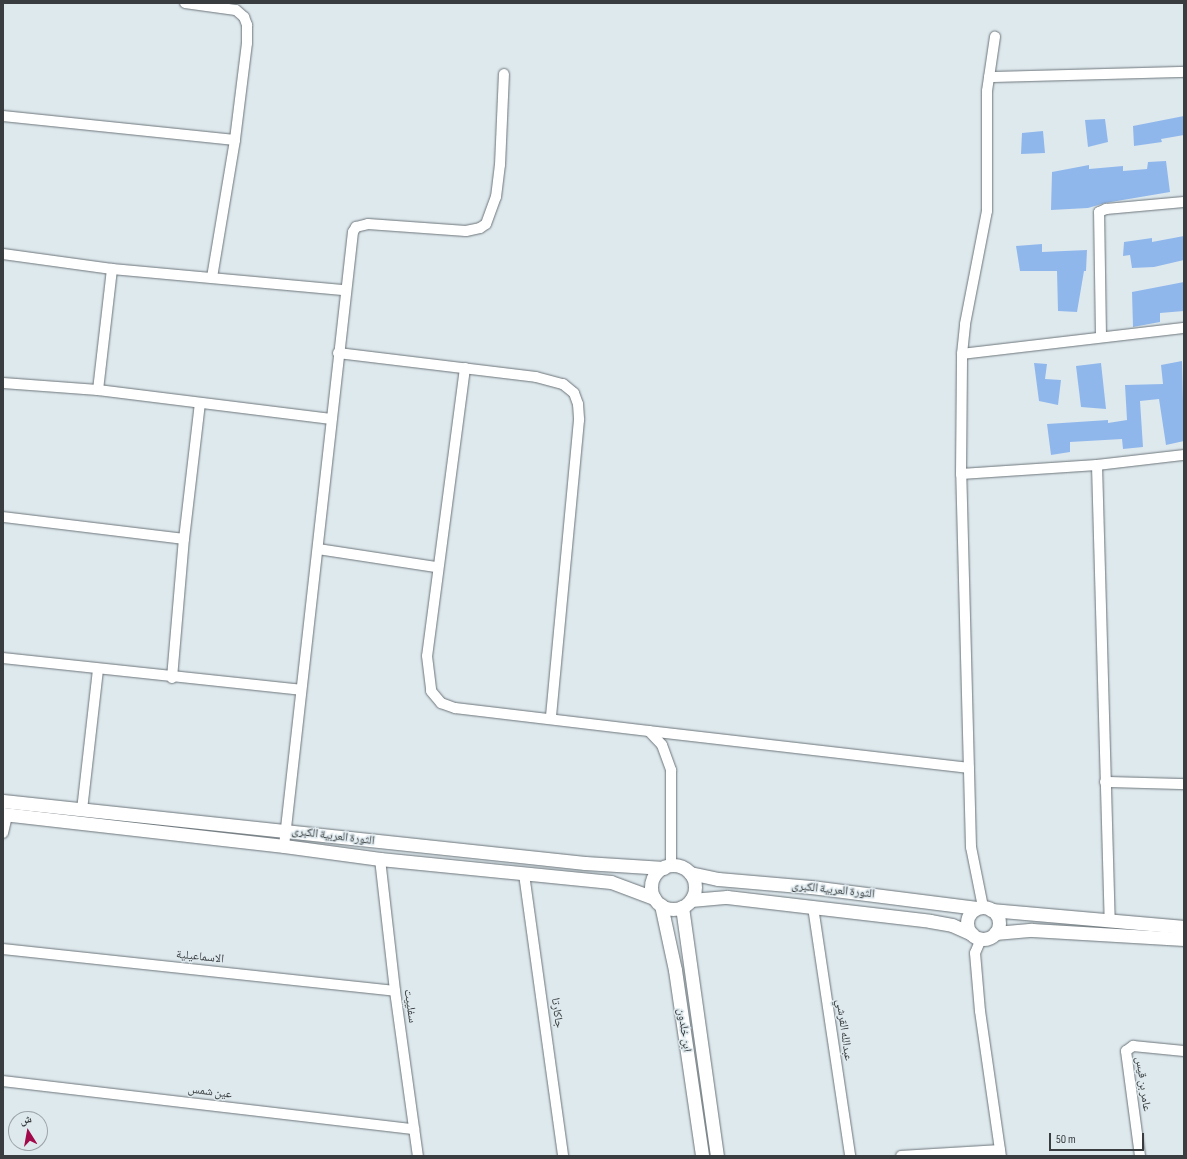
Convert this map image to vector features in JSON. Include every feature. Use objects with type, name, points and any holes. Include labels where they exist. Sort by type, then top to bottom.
[{"type":"street","points":[[185,3],[236,10],[244,17],[247,42],[235,140],[212,276]]},
{"type":"street","points":[[995,37],[989,77],[987,211],[965,324],[962,354],[961,474],[971,847],[984,909],[998,918],[995,933]]},
{"type":"street","points":[[989,77],[1184,72]]},
{"type":"street","points":[[284,846],[287,831],[300,690],[318,549],[345,290],[356,227],[368,224],[466,231],[480,228],[486,224],[496,197],[500,165],[504,74]]},
{"type":"street","points":[[3,116],[235,140]]},
{"type":"street","points":[[1101,336],[1099,212],[1106,209],[1184,202]]},
{"type":"street","points":[[3,254],[112,269],[212,276],[345,290]]},
{"type":"street","points":[[98,390],[112,269]]},
{"type":"street","points":[[962,354],[1101,336],[1184,328]]},
{"type":"street","points":[[338,353],[536,377],[563,384],[574,393],[578,404],[579,420],[551,718]]},
{"type":"street","points":[[464,368],[436,567],[426,656],[431,691],[441,703],[455,708],[551,718],[649,732],[969,768]]},
{"type":"street","points":[[3,383],[98,390],[331,419]]},
{"type":"street","points":[[172,678],[184,539],[200,403]]},
{"type":"street","points":[[961,474],[1097,465],[1184,455]]},
{"type":"street","points":[[1097,465],[1110,922]]},
{"type":"street","points":[[3,517],[184,539]]},
{"type":"street","points":[[318,549],[436,567]]},
{"type":"street","points":[[3,658],[172,678],[300,690]]},
{"type":"street","points":[[82,810],[98,670]]},
{"type":"street","points":[[649,732],[662,745],[670,770],[667,867]]},
{"type":"street","points":[[1105,782],[1184,784]]},
{"type":"street","name":"الثورة العربية الكبرى","points":[[3,801],[585,863],[667,867]]},
{"type":"street","points":[[3,833],[5,814]]},
{"type":"street","name":"الثورة العربية الكبرى","points":[[5,814],[284,846],[380,859],[625,885],[658,901]]},
{"type":"street","name":"سفلييت","points":[[380,859],[395,991],[418,1156]]},
{"type":"street","points":[[583,881],[585,863]]},
{"type":"street","points":[[678,866],[690,873],[695,886],[687,904],[672,909],[658,901],[652,884],[654,878],[667,867],[678,866]]},
{"type":"street","name":"الثورة العربية الكبرى","points":[[690,873],[718,879],[810,887],[984,909],[1110,922],[1184,927]]},
{"type":"street","name":"جاكارتا","points":[[524,874],[563,1156]]},
{"type":"street","name":"الثورة العربية الكبرى","points":[[687,904],[727,897],[930,921],[952,925],[976,937]]},
{"type":"street","name":"ابن خلدون","points":[[658,901],[675,970],[702,1156]]},
{"type":"street","name":"ابن خلدون","points":[[687,904],[717,1156]]},
{"type":"street","name":"عبدالله القرشي","points":[[813,907],[850,1156]]},
{"type":"street","points":[[901,1156],[1001,1153],[980,1003],[975,953],[976,937],[967,920],[984,909]]},
{"type":"street","points":[[976,937],[995,933],[1032,930],[1184,939]]},
{"type":"street","name":"الاسماعيلية","points":[[3,949],[395,991]]},
{"type":"street","name":"عامر بن قيس","points":[[1140,1156],[1126,1051],[1133,1046],[1184,1051]]},
{"type":"street","name":"عين شمس","points":[[3,1081],[414,1129]]},
{"type":"building","points":[[1184,116],[1184,135],[1161,139],[1162,142],[1134,146],[1133,126]]},
{"type":"building","points":[[1105,119],[1108,142],[1088,147],[1085,120]]},
{"type":"building","points":[[1043,131],[1045,153],[1021,154],[1022,133]]},
{"type":"building","points":[[1166,161],[1170,192],[1105,203],[1088,208],[1051,210],[1052,172],[1089,165],[1089,169],[1123,166],[1123,171],[1147,169],[1148,162]]},
{"type":"building","points":[[1184,236],[1184,260],[1154,267],[1132,268],[1130,255],[1123,256],[1124,242],[1152,238],[1152,242]]},
{"type":"building","points":[[1042,244],[1042,252],[1087,250],[1086,271],[1084,271],[1077,312],[1058,311],[1057,271],[1020,271],[1016,246]]},
{"type":"building","points":[[1184,282],[1184,311],[1160,313],[1160,322],[1133,327],[1132,292]]},
{"type":"building","points":[[1182,361],[1184,441],[1166,445],[1159,399],[1140,401],[1143,447],[1123,449],[1122,439],[1070,442],[1070,452],[1051,455],[1047,424],[1108,420],[1108,423],[1127,420],[1125,385],[1163,384],[1161,365]]},
{"type":"building","points":[[1034,363],[1047,364],[1045,379],[1061,380],[1058,405],[1039,401]]},
{"type":"building","points":[[1101,363],[1106,409],[1081,407],[1076,366]]}]
